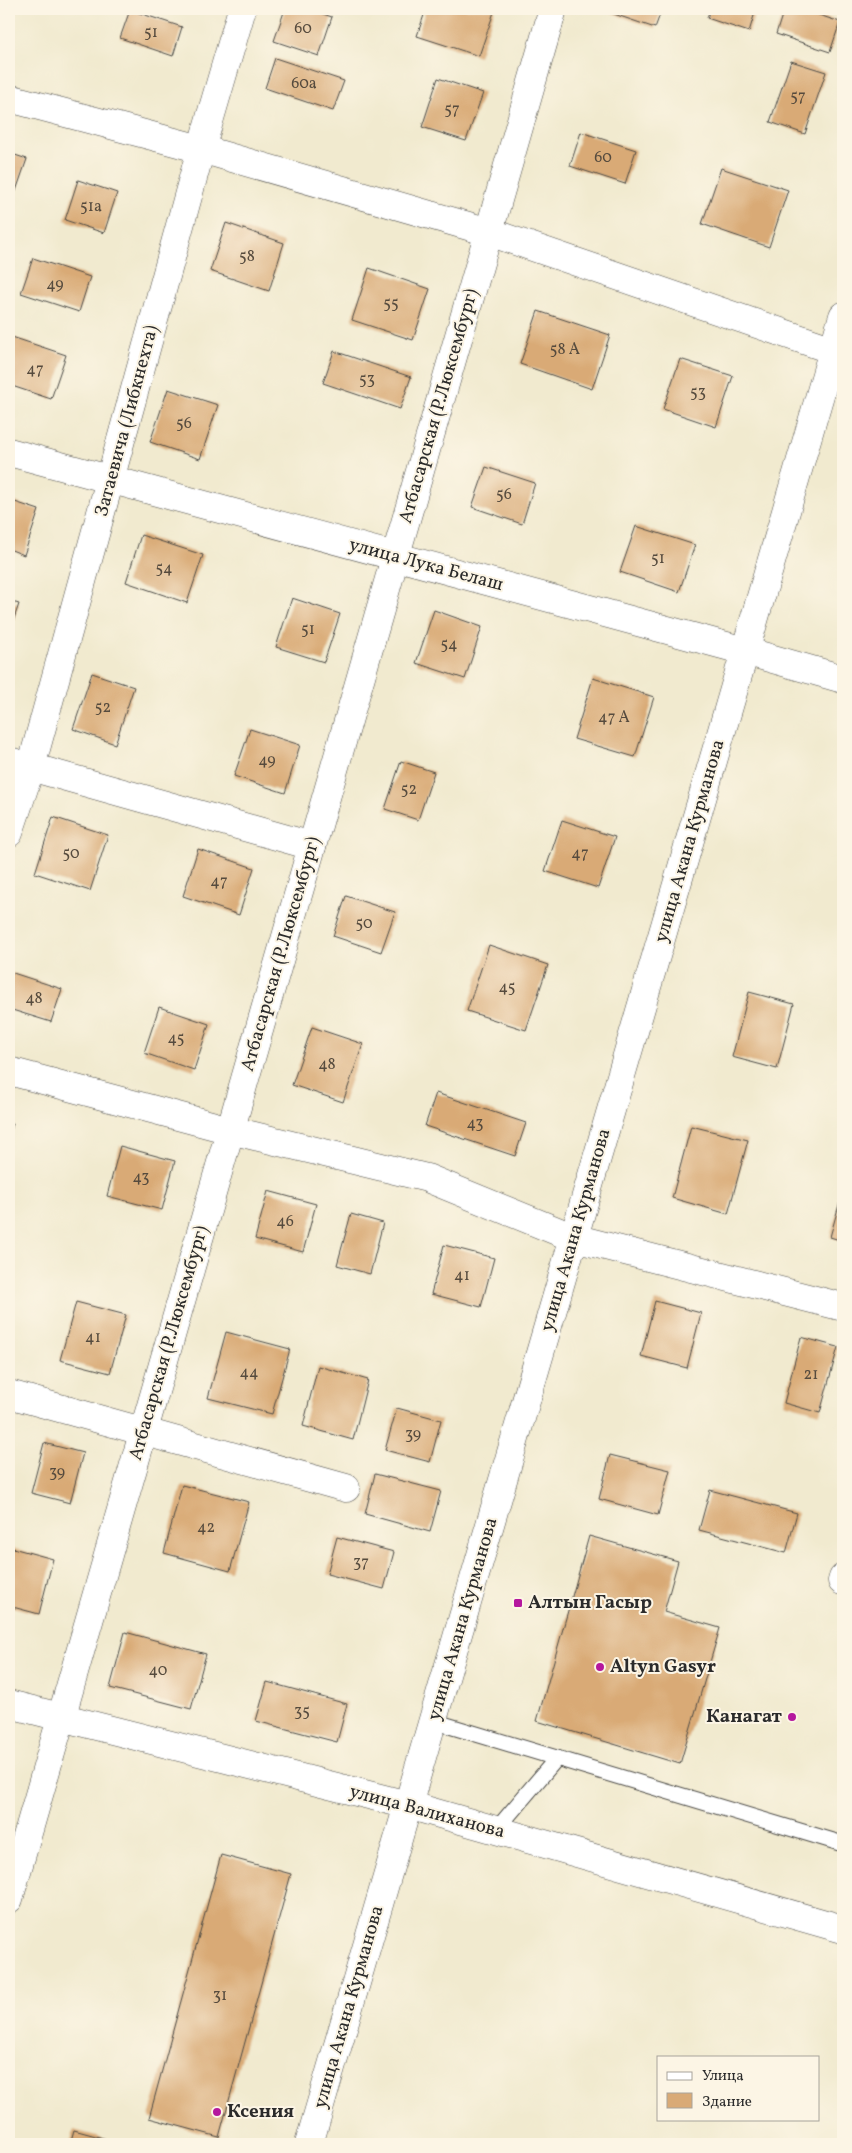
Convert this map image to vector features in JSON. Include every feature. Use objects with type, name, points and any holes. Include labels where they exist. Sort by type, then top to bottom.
[{"type":"street","name":"Затаевича (Либкнехта)","points":[[9,833],[20,764],[111,480],[201,149],[242,9]]},
{"type":"street","name":"Атбасарская (Р.Люксембург)","points":[[9,1899],[553,9]]},
{"type":"street","points":[[9,98],[201,149],[489,232],[833,350]]},
{"type":"street","name":"улица Акана Курманова","points":[[309,2144],[843,316]]},
{"type":"street","name":"улица Лука Белаш","points":[[9,452],[843,679]]},
{"type":"street","points":[[20,764],[312,846]]},
{"type":"street","points":[[9,1071],[230,1130],[427,1178],[574,1238],[843,1307]]},
{"type":"street","points":[[9,1394],[143,1433],[346,1488]]},
{"type":"street","name":"улица Валиханова","points":[[9,1704],[408,1806],[843,1929]]},
{"type":"lane","points":[[433,1720],[843,1844]]},
{"type":"lane","points":[[496,1830],[557,1758]]},
{"type":"building","points":[[285,9],[308,9],[332,17],[319,56],[274,41]]},
{"type":"building","points":[[426,9],[495,9],[479,56],[417,36]]},
{"type":"building","points":[[613,9],[662,9],[655,28],[611,13]]},
{"type":"building","points":[[710,9],[756,9],[749,32],[707,18]]},
{"type":"building","points":[[784,9],[801,9],[840,22],[830,52],[776,34]]},
{"type":"building","points":[[130,10],[182,27],[173,56],[120,38]]},
{"type":"building","points":[[275,58],[344,81],[333,111],[265,88]]},
{"type":"building","points":[[791,61],[826,72],[805,134],[770,122]]},
{"type":"building","points":[[438,78],[483,93],[466,141],[422,127]]},
{"type":"building","points":[[581,132],[636,150],[625,184],[570,166]]},
{"type":"building","points":[[9,153],[27,159],[9,211]]},
{"type":"building","points":[[721,168],[788,190],[769,247],[702,224]]},
{"type":"building","points":[[78,180],[117,193],[104,233],[65,220]]},
{"type":"building","points":[[226,223],[284,243],[269,291],[210,271]]},
{"type":"building","points":[[33,258],[90,277],[79,312],[21,293]]},
{"type":"building","points":[[369,268],[430,289],[413,340],[352,320]]},
{"type":"building","points":[[538,311],[610,335],[592,389],[520,364]]},
{"type":"building","points":[[9,336],[66,355],[51,399],[9,385]]},
{"type":"building","points":[[334,351],[411,377],[400,409],[323,383]]},
{"type":"building","points":[[680,359],[733,376],[716,427],[663,409]]},
{"type":"building","points":[[168,389],[218,405],[200,459],[150,442]]},
{"type":"building","points":[[486,467],[535,483],[522,524],[472,507]]},
{"type":"building","points":[[9,500],[39,510],[24,555],[9,549]]},
{"type":"building","points":[[636,526],[695,545],[679,592],[620,572]]},
{"type":"building","points":[[141,535],[203,555],[187,603],[126,582]]},
{"type":"building","points":[[292,598],[340,614],[324,662],[276,647]]},
{"type":"building","points":[[9,601],[19,604],[9,633]]},
{"type":"building","points":[[434,610],[482,627],[465,679],[416,663]]},
{"type":"building","points":[[92,673],[134,687],[115,744],[73,729]]},
{"type":"building","points":[[593,678],[654,697],[635,757],[574,739]]},
{"type":"building","points":[[250,729],[300,745],[285,793],[234,776]]},
{"type":"building","points":[[401,761],[434,772],[418,820],[385,809]]},
{"type":"building","points":[[53,817],[108,835],[90,891],[35,873]]},
{"type":"building","points":[[562,820],[615,837],[598,888],[545,871]]},
{"type":"building","points":[[198,849],[254,868],[239,915],[183,896]]},
{"type":"building","points":[[346,896],[395,912],[381,952],[333,936]]},
{"type":"building","points":[[489,945],[548,965],[526,1030],[467,1011]]},
{"type":"building","points":[[10,972],[62,989],[51,1022],[9,1009]]},
{"type":"building","points":[[749,992],[794,1004],[777,1069],[732,1057]]},
{"type":"building","points":[[159,1007],[209,1024],[194,1070],[144,1053]]},
{"type":"building","points":[[312,1027],[363,1044],[343,1102],[292,1085]]},
{"type":"building","points":[[436,1093],[526,1123],[515,1156],[425,1126]]},
{"type":"building","points":[[9,1123],[13,1124],[9,1137]]},
{"type":"building","points":[[691,1126],[748,1140],[728,1214],[672,1198]]},
{"type":"building","points":[[120,1146],[175,1161],[162,1210],[107,1196]]},
{"type":"building","points":[[268,1191],[316,1204],[303,1252],[255,1239]]},
{"type":"building","points":[[840,1201],[843,1202],[843,1241],[830,1237]]},
{"type":"building","points":[[351,1214],[383,1223],[370,1274],[337,1265]]},
{"type":"building","points":[[444,1245],[494,1258],[481,1307],[431,1294]]},
{"type":"building","points":[[655,1301],[701,1313],[687,1368],[641,1356]]},
{"type":"building","points":[[76,1302],[126,1315],[110,1373],[60,1360]]},
{"type":"building","points":[[226,1332],[290,1349],[272,1414],[208,1398]]},
{"type":"building","points":[[801,1337],[838,1347],[820,1413],[784,1403]]},
{"type":"building","points":[[318,1366],[368,1380],[353,1440],[303,1426]]},
{"type":"building","points":[[397,1408],[441,1420],[430,1462],[385,1450]]},
{"type":"building","points":[[44,1443],[83,1453],[70,1503],[31,1493]]},
{"type":"building","points":[[610,1455],[670,1470],[658,1515],[599,1499]]},
{"type":"building","points":[[375,1474],[441,1491],[430,1532],[365,1514]]},
{"type":"building","points":[[182,1485],[249,1502],[230,1571],[164,1553]]},
{"type":"building","points":[[710,1490],[797,1513],[786,1553],[699,1530]]},
{"type":"building","name":"Altyn Gasyr","points":[[589,1536],[678,1561],[664,1612],[720,1628],[680,1764],[537,1721]]},
{"type":"building","points":[[337,1537],[394,1552],[384,1589],[327,1574]]},
{"type":"building","points":[[9,1547],[53,1559],[39,1614],[9,1606]]},
{"type":"building","points":[[125,1632],[206,1654],[191,1709],[110,1688]]},
{"type":"building","points":[[267,1682],[347,1704],[337,1742],[256,1721]]},
{"type":"building","points":[[221,1855],[291,1874],[219,2137],[149,2118]]},
{"type":"building","points":[[74,2130],[125,2144],[70,2144]]},
{"type":"place","name":"Алтын Гасыр","points":[[518,1603]]},
{"type":"place","name":"Altyn Gasyr","points":[[600,1667]]},
{"type":"place","name":"Канагат","points":[[792,1717]]},
{"type":"place","name":"Ксения","points":[[217,2112]]}]
